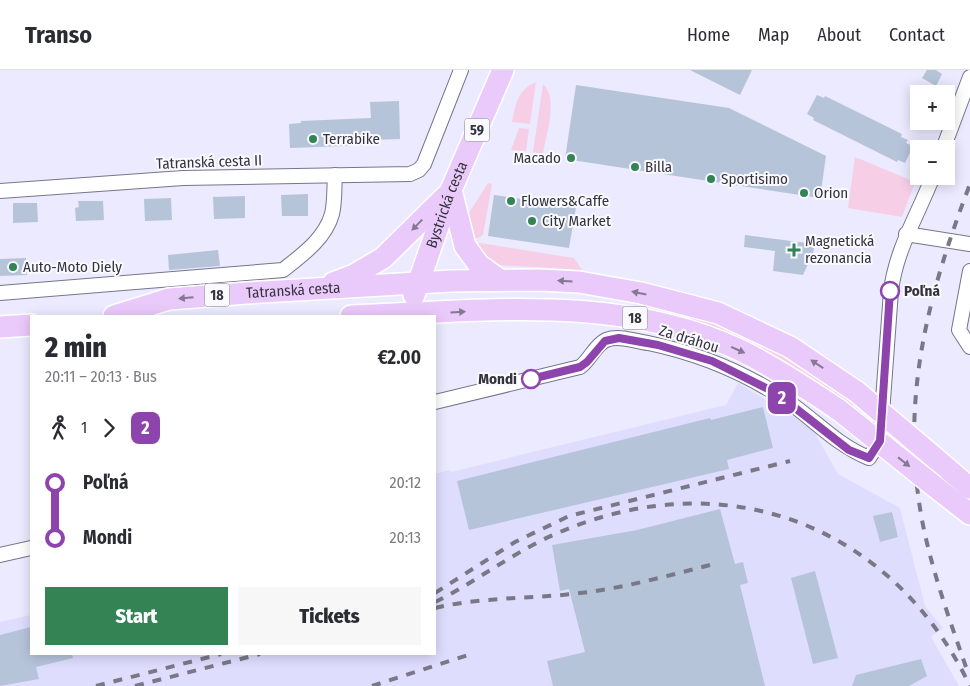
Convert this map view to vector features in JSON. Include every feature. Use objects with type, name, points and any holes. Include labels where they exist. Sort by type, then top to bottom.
[{"type":"main road","name":"Bystrická cesta","points":[[409,315],[416,284],[451,190],[503,70]]},
{"type":"main road","points":[[451,190],[465,246],[479,264],[500,280]]},
{"type":"main road","points":[[322,288],[354,275],[383,258],[451,190]]},
{"type":"main road","name":"18","points":[[416,284],[500,280],[579,282],[641,293],[718,313],[790,347],[857,392],[970,488]]},
{"type":"main road","name":"Tatranská cesta","points":[[117,315],[169,299],[322,288],[416,284]]},
{"type":"main road","name":"18","points":[[409,315],[491,310],[564,310],[616,315],[661,323],[717,341],[742,351],[798,382],[839,410],[970,514]]},
{"type":"main road","points":[[0,327],[30,325]]},
{"type":"street","name":"Tatranská cesta II","points":[[0,191],[183,178],[410,174],[419,170],[461,70]]},
{"type":"street","points":[[946,140],[970,77]]},
{"type":"street","points":[[0,293],[283,270],[305,253],[322,235],[332,214],[335,175]]},
{"type":"street","name":"Za dráhou","points":[[436,402],[580,367],[587,362],[605,341],[619,338],[658,345],[712,361],[776,393],[849,450],[869,458],[880,441],[890,290],[895,266],[906,234],[918,215],[930,185]]},
{"type":"street","points":[[906,234],[970,244]]},
{"type":"street","points":[[970,271],[959,330],[970,347]]},
{"type":"street","points":[[0,555],[30,548]]},
{"type":"shaded area","points":[[536,82],[530,124],[512,122],[516,104],[521,93]]},
{"type":"shaded area","points":[[543,84],[548,90],[551,107],[543,154],[533,152]]},
{"type":"shaded area","points":[[519,128],[529,129],[526,151],[511,150]]},
{"type":"shaded area","points":[[855,157],[910,180],[910,185],[914,185],[902,217],[848,208]]},
{"type":"shaded area","points":[[488,183],[492,184],[483,235],[470,242],[467,216]]},
{"type":"shaded area","points":[[480,243],[574,258],[582,270],[490,263],[473,248]]},
{"type":"shaded area","points":[[694,316],[724,326],[787,355],[857,402],[852,408],[688,320]]},
{"type":"shaded area","points":[[738,383],[812,428],[838,474],[900,508],[925,606],[943,628],[931,637],[959,686],[0,686],[0,622],[30,615],[30,655],[436,655],[436,474],[450,470],[451,472],[726,405]]},
{"type":"building","points":[[690,70],[752,70],[740,95]]},
{"type":"building","points":[[927,70],[936,70],[942,74],[936,85],[922,78]]},
{"type":"building","points":[[576,85],[729,108],[826,156],[820,198],[565,159]]},
{"type":"building","points":[[817,95],[824,98],[825,96],[902,134],[901,137],[908,140],[906,143],[910,145],[910,152],[905,163],[898,160],[897,162],[813,120],[814,118],[807,114]]},
{"type":"building","points":[[399,101],[400,139],[372,140],[372,145],[290,148],[289,124],[301,123],[301,121],[371,118],[370,102]]},
{"type":"building","points":[[308,194],[308,216],[282,216],[281,195]]},
{"type":"building","name":"City Market","points":[[494,195],[576,207],[569,248],[488,236]]},
{"type":"building","points":[[245,196],[245,218],[214,219],[213,197]]},
{"type":"building","points":[[171,198],[172,220],[145,221],[144,199]]},
{"type":"building","points":[[78,201],[103,201],[104,220],[76,221],[75,208],[79,207]]},
{"type":"building","points":[[13,203],[37,203],[38,222],[13,223]]},
{"type":"building","name":"Magnetická rezonancia","points":[[745,235],[815,244],[803,275],[773,271],[775,251],[744,247]]},
{"type":"building","points":[[218,250],[220,266],[169,270],[168,255]]},
{"type":"building","name":"Auto-Moto Diely","points":[[26,258],[27,275],[0,276],[0,259]]},
{"type":"building","points":[[763,407],[773,448],[727,460],[729,469],[469,530],[457,481],[710,418],[711,420]]},
{"type":"building","points":[[720,509],[735,564],[743,562],[748,583],[740,585],[765,686],[553,686],[547,661],[585,652],[569,589],[560,591],[552,545],[637,530]]},
{"type":"building","points":[[892,512],[898,537],[880,542],[873,516]]},
{"type":"building","points":[[815,571],[838,658],[813,664],[791,578]]},
{"type":"building","points":[[30,627],[30,655],[72,655],[73,658],[36,667],[39,679],[0,686],[0,635]]},
{"type":"building","points":[[921,659],[927,676],[909,686],[852,686],[856,675]]},
{"type":"railway","points":[[966,667],[942,597],[927,543],[916,480],[914,436],[916,393],[921,351],[930,309],[941,268],[970,184]]},
{"type":"railway","points":[[436,592],[515,542],[569,516],[790,461]]},
{"type":"railway","points":[[436,601],[544,539],[622,512],[683,504],[742,507],[798,522],[850,548],[896,584],[937,630],[970,686]]},
{"type":"railway","points":[[436,608],[486,600],[591,592],[646,581],[718,563]]},
{"type":"railway","points":[[96,686],[217,655]]},
{"type":"railway","points":[[135,686],[256,655]]},
{"type":"railway","points":[[372,686],[468,655]]},
{"type":"bus line","name":"2","points":[[531,379],[580,367],[592,357],[598,347],[605,341],[619,338],[658,345],[712,361],[776,393],[849,450],[869,458],[880,441],[890,291]]},
{"type":"place","name":"Terrabike","points":[[313,139]]},
{"type":"place","name":"Macado","points":[[571,158]]},
{"type":"place","name":"Billa","points":[[635,167]]},
{"type":"place","name":"Sportisimo","points":[[711,179]]},
{"type":"place","name":"Orion","points":[[804,193]]},
{"type":"place","name":"Flowers&Caffe","points":[[511,201]]},
{"type":"place","name":"City Market","points":[[532,221]]},
{"type":"place","name":"Magnetická rezonancia","points":[[794,250]]},
{"type":"place","name":"Auto-Moto Diely","points":[[13,267]]},
{"type":"place","name":"Poľná","points":[[890,291]]},
{"type":"place","name":"Mondi","points":[[531,379]]}]
